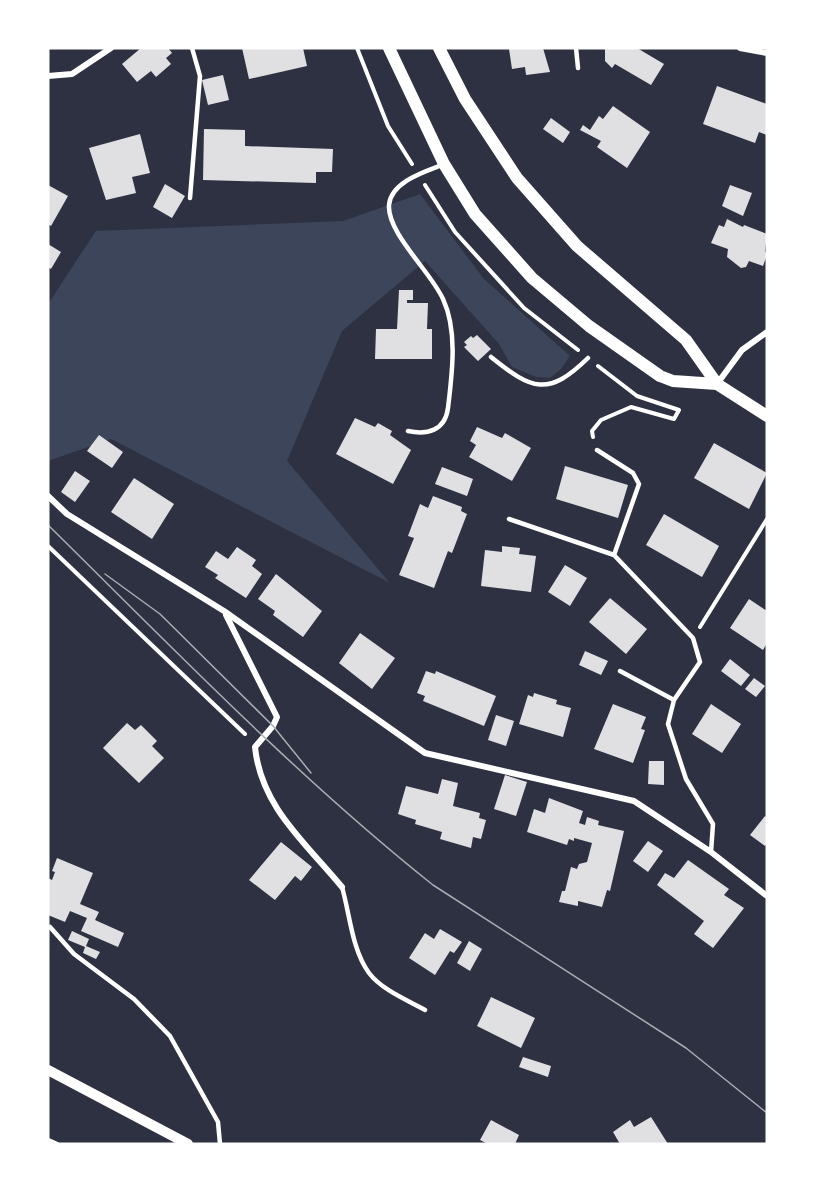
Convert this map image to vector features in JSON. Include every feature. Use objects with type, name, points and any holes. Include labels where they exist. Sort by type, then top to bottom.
[{"type":"main road","points":[[388,48],[444,164],[476,214],[532,278],[589,326],[673,381],[717,384]]},
{"type":"main road","points":[[439,48],[465,99],[517,177],[578,246],[686,340],[717,384],[767,416]]},
{"type":"street","points":[[48,76],[72,74],[111,48]]},
{"type":"street","points":[[740,48],[767,53]]},
{"type":"street","points":[[717,384],[742,350],[767,333]]},
{"type":"street","points":[[48,496],[67,514],[224,611],[425,753],[634,801],[711,852],[767,896]]},
{"type":"street","points":[[224,611],[277,717],[273,726],[255,747],[264,787],[290,830],[342,888]]},
{"type":"street","points":[[48,1070],[188,1144]]},
{"type":"lane","points":[[190,198],[200,76],[192,48]]},
{"type":"lane","points":[[576,48],[578,68]]},
{"type":"lane","points":[[408,431],[424,434],[440,427],[447,413],[452,375],[450,323],[444,300],[393,225],[389,204],[394,192],[404,183],[444,164]]},
{"type":"lane","points":[[491,357],[511,373],[531,383],[552,385],[569,376],[588,358]]},
{"type":"lane","points":[[597,450],[633,473],[639,484],[614,555]]},
{"type":"lane","points":[[509,519],[614,555],[693,638],[700,662],[674,700],[668,724],[686,778],[713,824],[711,852]]},
{"type":"lane","points":[[620,671],[674,700]]},
{"type":"lane","points":[[342,888],[357,947],[370,974],[400,996],[425,1010]]},
{"type":"lane","points":[[50,927],[74,954],[134,999],[170,1036],[218,1122],[220,1144]]},
{"type":"lane","points":[[48,1140],[57,1144]]},
{"type":"path","points":[[597,450],[592,431],[601,420],[631,407],[674,419],[679,410]]},
{"type":"path","points":[[693,638],[767,519]]},
{"type":"path","points":[[48,546],[247,736]]},
{"type":"shaded area","points":[[420,194],[484,279],[570,356],[561,369],[550,378],[536,377],[512,367],[499,344],[425,261],[342,331],[287,461],[390,583],[111,439],[48,461],[48,304],[96,231],[343,221]]},
{"type":"building","points":[[141,48],[168,48],[172,53],[166,58],[171,64],[156,77],[151,71],[137,82],[122,64]]},
{"type":"building","points":[[242,48],[303,48],[307,66],[249,79]]},
{"type":"building","points":[[543,48],[550,72],[526,75],[525,67],[512,69],[509,49]]},
{"type":"building","points":[[605,48],[637,48],[664,64],[651,85],[615,64],[612,68],[605,61]]},
{"type":"building","points":[[223,75],[229,100],[208,105],[202,80]]},
{"type":"building","points":[[717,86],[767,104],[767,135],[759,132],[755,143],[703,124]]},
{"type":"building","points":[[613,106],[650,132],[627,168],[597,147],[601,141],[580,130],[583,125],[590,130],[599,116],[603,119]]},
{"type":"building","points":[[551,118],[570,132],[563,143],[543,129]]},
{"type":"building","points":[[204,129],[245,130],[245,146],[333,149],[332,172],[316,172],[316,183],[203,180]]},
{"type":"building","points":[[140,134],[150,173],[132,177],[136,193],[106,200],[89,148]]},
{"type":"building","points":[[165,184],[185,196],[172,218],[153,207]]},
{"type":"building","points":[[48,185],[68,196],[51,226],[48,224]]},
{"type":"building","points":[[730,185],[752,193],[743,216],[722,206]]},
{"type":"building","points":[[727,219],[743,227],[744,225],[767,234],[765,251],[767,255],[763,266],[749,261],[746,267],[741,268],[727,257],[728,249],[711,243],[719,225],[724,227]]},
{"type":"building","points":[[48,244],[61,252],[51,269],[48,267]]},
{"type":"building","points":[[399,290],[413,290],[413,300],[407,300],[407,303],[428,303],[427,329],[432,329],[432,359],[375,359],[376,329],[397,329]]},
{"type":"building","points":[[477,335],[491,349],[478,361],[464,347],[467,345],[464,342],[471,336],[473,338]]},
{"type":"building","points":[[355,418],[375,427],[378,423],[392,431],[390,435],[411,450],[393,484],[336,454]]},
{"type":"building","points":[[477,427],[502,438],[505,433],[531,448],[512,481],[469,457],[476,445],[470,441]]},
{"type":"building","points":[[99,435],[123,452],[112,468],[87,451]]},
{"type":"building","points":[[714,443],[767,473],[749,509],[694,478]]},
{"type":"building","points":[[565,466],[628,485],[618,518],[556,499]]},
{"type":"building","points":[[442,467],[473,479],[467,496],[435,484]]},
{"type":"building","points":[[75,471],[90,481],[75,502],[61,492]]},
{"type":"building","points":[[134,478],[174,504],[152,539],[111,512]]},
{"type":"building","points":[[433,496],[462,507],[461,511],[467,514],[452,553],[448,551],[434,588],[399,575],[414,538],[408,536],[420,504],[428,508]]},
{"type":"building","points":[[664,514],[719,546],[702,577],[646,545]]},
{"type":"building","points":[[502,546],[520,548],[519,554],[536,556],[531,592],[481,586],[485,550],[502,552]]},
{"type":"building","points":[[237,547],[256,560],[252,566],[262,574],[246,598],[215,578],[218,575],[205,567],[216,551],[228,559]]},
{"type":"building","points":[[565,565],[587,578],[570,606],[548,592]]},
{"type":"building","points":[[276,574],[322,611],[303,637],[273,615],[275,611],[258,599]]},
{"type":"building","points":[[610,598],[647,629],[626,654],[589,622]]},
{"type":"building","points":[[749,599],[767,611],[767,643],[763,650],[730,628]]},
{"type":"building","points":[[360,633],[395,658],[372,689],[339,663]]},
{"type":"building","points":[[585,651],[608,661],[601,675],[579,665]]},
{"type":"building","points":[[730,659],[750,675],[741,686],[721,671]]},
{"type":"building","points":[[426,671],[435,674],[436,671],[496,696],[484,726],[423,701],[425,696],[417,693]]},
{"type":"building","points":[[754,678],[765,686],[756,697],[745,689]]},
{"type":"building","points":[[534,693],[557,700],[556,704],[571,708],[563,737],[519,724],[528,695],[533,697]]},
{"type":"building","points":[[613,704],[646,717],[641,729],[645,730],[633,763],[594,749]]},
{"type":"building","points":[[711,704],[741,724],[722,753],[692,734]]},
{"type":"building","points":[[496,715],[514,721],[506,746],[488,740]]},
{"type":"building","points":[[127,723],[135,730],[141,725],[157,741],[152,746],[164,758],[139,783],[103,748]]},
{"type":"building","points":[[649,761],[664,761],[664,785],[648,784]]},
{"type":"building","points":[[505,775],[527,782],[516,816],[494,809]]},
{"type":"building","points":[[442,779],[458,783],[453,806],[480,813],[479,818],[486,820],[481,839],[473,837],[471,848],[440,839],[442,832],[415,824],[416,820],[398,814],[406,786],[438,794]]},
{"type":"building","points":[[549,798],[583,811],[579,823],[585,825],[587,817],[599,821],[598,825],[624,831],[610,891],[607,890],[602,907],[578,901],[578,906],[559,902],[562,891],[565,891],[571,867],[577,869],[579,864],[587,862],[592,843],[574,838],[574,841],[569,839],[567,845],[527,832],[534,809],[545,813]]},
{"type":"building","points":[[765,816],[767,818],[767,843],[765,846],[750,835]]},
{"type":"building","points":[[648,841],[663,851],[648,872],[633,861]]},
{"type":"building","points":[[281,842],[312,867],[301,881],[295,876],[275,900],[249,880]]},
{"type":"building","points":[[57,858],[93,873],[80,904],[99,912],[95,920],[124,933],[118,947],[81,931],[87,918],[70,911],[65,922],[48,915],[48,878],[52,880],[55,872],[52,871]]},
{"type":"building","points":[[688,860],[729,889],[724,895],[744,908],[713,948],[694,934],[704,921],[657,885],[665,873],[674,878]]},
{"type":"building","points":[[440,929],[462,942],[454,953],[450,951],[435,975],[409,958],[425,933],[434,939]]},
{"type":"building","points":[[72,931],[89,939],[86,946],[100,952],[96,959],[83,953],[85,947],[68,940]]},
{"type":"building","points":[[469,941],[482,949],[470,971],[457,963]]},
{"type":"building","points":[[491,997],[535,1018],[521,1048],[477,1026]]},
{"type":"building","points":[[523,1057],[551,1066],[548,1077],[519,1067]]},
{"type":"building","points":[[651,1117],[668,1144],[620,1144],[613,1132],[630,1120],[634,1127]]},
{"type":"building","points":[[491,1120],[519,1135],[515,1144],[488,1144],[480,1140]]},
{"type":"tram line","points":[[48,525],[284,756],[433,885],[686,1048],[767,1113]]},
{"type":"tram line","points":[[105,574],[160,614],[273,726],[311,773]]}]
